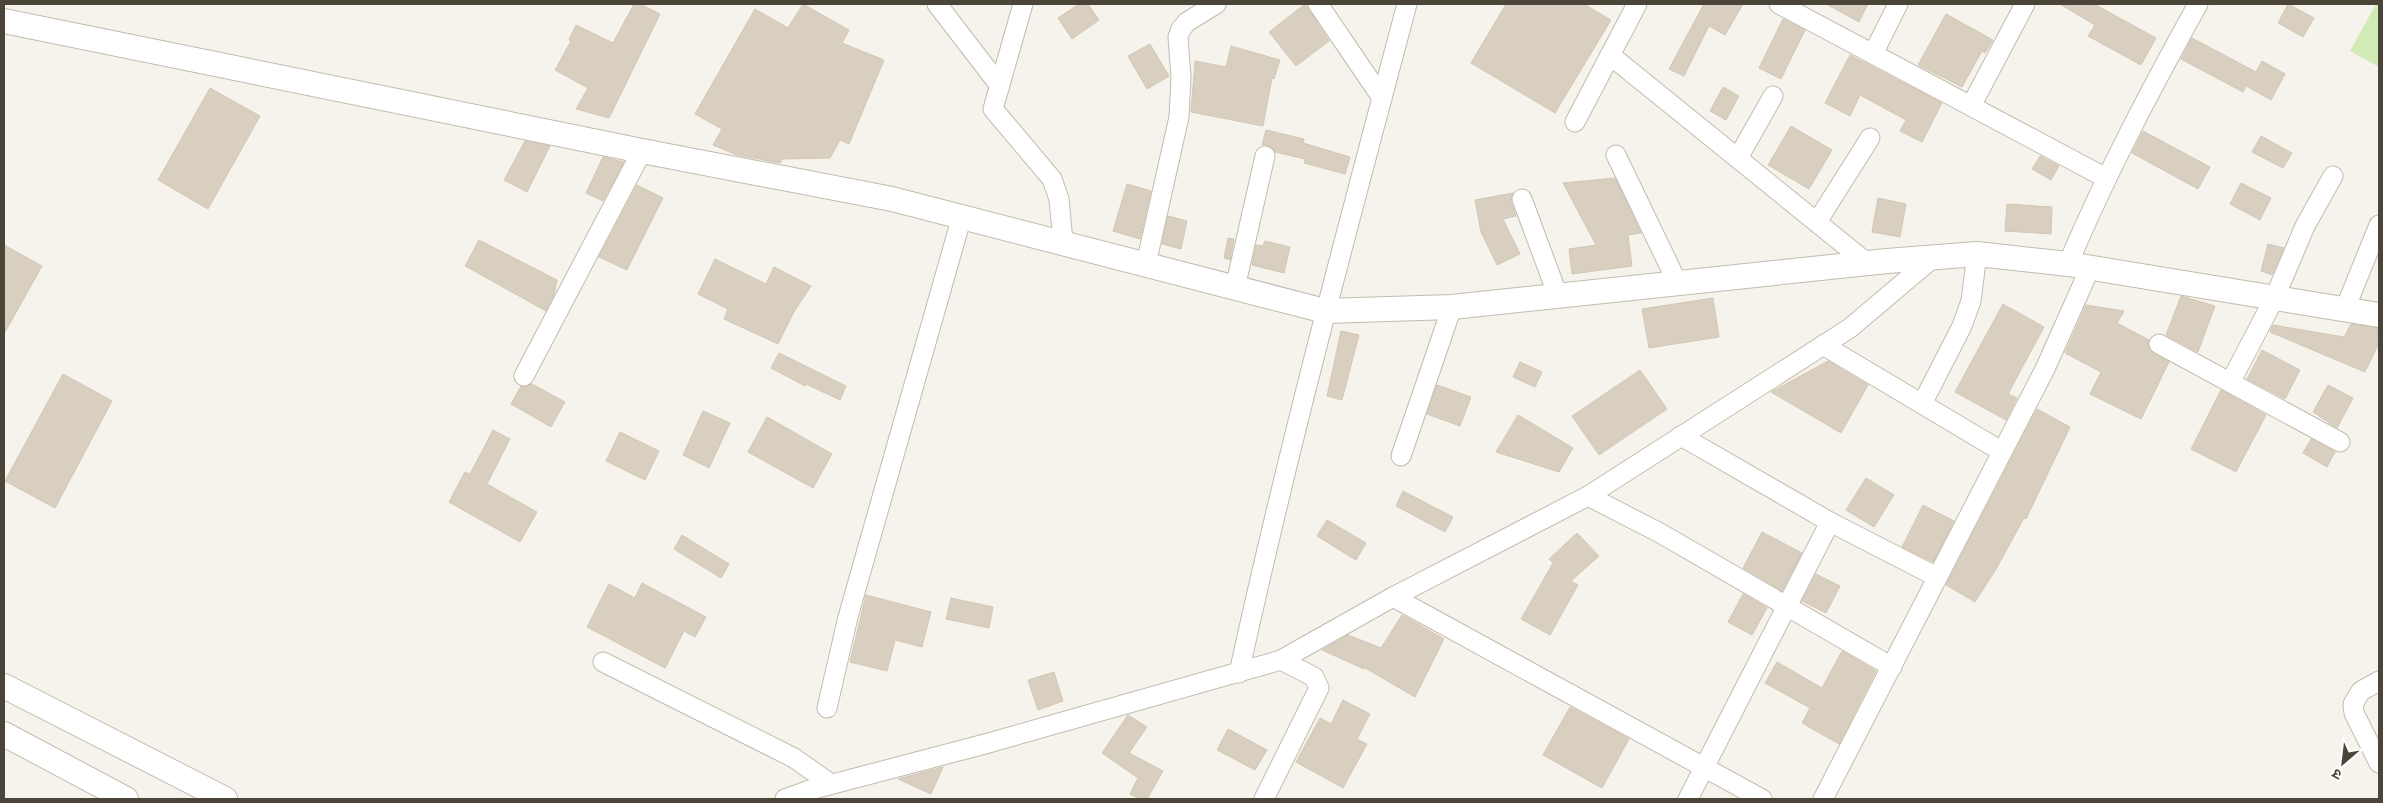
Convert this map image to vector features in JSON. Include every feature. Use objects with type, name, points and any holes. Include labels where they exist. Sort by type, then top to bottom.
[{"type":"street","points":[[937,4],[1000,86]]},
{"type":"street","points":[[1023,4],[993,110],[1052,179],[1060,199],[1063,242]]},
{"type":"street","points":[[1146,264],[1179,117],[1181,77],[1178,37],[1181,29],[1187,22],[1216,4]]},
{"type":"street","points":[[1318,4],[1382,98]]},
{"type":"street","points":[[1238,673],[1325,311],[1407,4]]},
{"type":"street","points":[[1575,122],[1637,4]]},
{"type":"street","points":[[1778,4],[1805,10],[1873,54],[2106,178]]},
{"type":"street","points":[[1873,54],[1898,4]]},
{"type":"street","points":[[1971,106],[2025,4]]},
{"type":"street","points":[[1823,799],[2045,369],[2106,178],[2143,103],[2198,4]]},
{"type":"street","points":[[4,21],[642,151],[892,199],[1325,311],[1452,307],[1867,263],[1977,254],[2079,266],[2379,315]]},
{"type":"street","points":[[1610,55],[1867,263]]},
{"type":"street","points":[[1738,158],[1773,96]]},
{"type":"street","points":[[1816,222],[1870,138]]},
{"type":"street","points":[[524,376],[642,151]]},
{"type":"street","points":[[1616,155],[1678,284]]},
{"type":"street","points":[[1235,288],[1266,156]]},
{"type":"street","points":[[2231,381],[2274,297],[2305,226],[2333,176]]},
{"type":"street","points":[[1522,199],[1558,296]]},
{"type":"street","points":[[827,708],[848,617],[962,216]]},
{"type":"street","points":[[2345,309],[2379,225]]},
{"type":"street","points":[[1922,404],[1962,326],[1970,301],[1977,254]]},
{"type":"street","points":[[785,799],[831,784],[1281,660],[1393,597],[1588,496],[1850,328],[1934,257]]},
{"type":"street","points":[[1401,456],[1452,307]]},
{"type":"street","points":[[2159,344],[2231,381],[2340,442]]},
{"type":"street","points":[[1823,345],[2001,451]]},
{"type":"street","points":[[1681,436],[1830,522],[1937,578]]},
{"type":"street","points":[[1588,496],[1660,533],[1892,667]]},
{"type":"street","points":[[1688,799],[1830,522]]},
{"type":"street","points":[[1393,597],[1762,799]]},
{"type":"street","points":[[1264,799],[1319,688],[1314,677],[1281,660]]},
{"type":"street","points":[[603,662],[794,758],[831,784]]},
{"type":"street","points":[[2379,681],[2361,691],[2353,704],[2354,713],[2379,763]]},
{"type":"street","points":[[4,686],[225,799]]},
{"type":"street","points":[[4,734],[126,799]]},
{"type":"green space","points":[[2376,4],[2379,4],[2379,67],[2350,51]]},
{"type":"building","points":[[634,4],[640,4],[660,14],[609,118],[576,109],[588,88],[555,70],[571,41],[569,40],[576,25],[613,43]]},
{"type":"building","points":[[803,4],[849,30],[842,43],[884,60],[849,144],[840,140],[830,158],[782,159],[780,163],[737,155],[713,145],[722,129],[695,114],[755,9],[788,28]]},
{"type":"building","points":[[1079,4],[1088,4],[1099,20],[1072,39],[1058,18]]},
{"type":"building","points":[[1305,4],[1329,41],[1296,66],[1269,32]]},
{"type":"building","points":[[1506,4],[1584,4],[1611,20],[1555,113],[1471,63]]},
{"type":"building","points":[[1704,4],[1743,4],[1725,35],[1709,26],[1684,76],[1669,69]]},
{"type":"building","points":[[1826,4],[1868,4],[1859,22]]},
{"type":"building","points":[[2060,4],[2094,4],[2156,38],[2141,65],[2088,36],[2095,25]]},
{"type":"building","points":[[2288,4],[2314,18],[2303,37],[2278,23]]},
{"type":"building","points":[[1946,14],[1993,40],[1985,53],[1982,51],[1962,87],[1918,65]]},
{"type":"building","points":[[1783,19],[1805,30],[1781,79],[1759,68]]},
{"type":"building","points":[[2192,38],[2256,72],[2262,61],[2285,74],[2271,100],[2246,86],[2243,92],[2181,59]]},
{"type":"building","points":[[1150,44],[1169,76],[1147,89],[1128,56]]},
{"type":"building","points":[[1231,46],[1280,60],[1274,79],[1272,78],[1263,126],[1191,112],[1195,61],[1226,67]]},
{"type":"building","points":[[1850,55],[1942,103],[1922,142],[1900,131],[1906,120],[1860,95],[1850,116],[1825,103]]},
{"type":"building","points":[[1723,87],[1739,96],[1726,120],[1710,111]]},
{"type":"building","points":[[210,88],[260,116],[208,209],[158,180]]},
{"type":"building","points":[[1791,126],[1832,150],[1809,189],[1768,165]]},
{"type":"building","points":[[1266,130],[1304,139],[1303,143],[1350,157],[1345,174],[1304,163],[1305,159],[1275,152],[1268,145],[1262,145]]},
{"type":"building","points":[[2143,131],[2210,167],[2198,189],[2132,153]]},
{"type":"building","points":[[2261,136],[2292,153],[2283,168],[2252,152]]},
{"type":"building","points":[[525,141],[550,146],[527,192],[504,180]]},
{"type":"building","points":[[2040,156],[2059,166],[2051,180],[2032,169]]},
{"type":"building","points":[[603,157],[624,162],[603,201],[586,193]]},
{"type":"building","points":[[1615,178],[1641,233],[1628,235],[1632,266],[1572,274],[1569,249],[1596,245],[1563,183]]},
{"type":"building","points":[[2241,183],[2271,198],[2260,220],[2230,204]]},
{"type":"building","points":[[1127,184],[1151,191],[1140,239],[1113,231]]},
{"type":"building","points":[[637,185],[663,198],[627,270],[599,257]]},
{"type":"building","points":[[1513,193],[1511,202],[1516,216],[1503,219],[1520,254],[1497,265],[1481,232],[1475,200]]},
{"type":"building","points":[[1878,198],[1906,204],[1900,237],[1872,232]]},
{"type":"building","points":[[2007,204],[2052,207],[2051,234],[2005,231]]},
{"type":"building","points":[[1168,216],[1187,221],[1181,249],[1162,244]]},
{"type":"building","points":[[1228,238],[1234,239],[1230,260],[1224,258]]},
{"type":"building","points":[[479,240],[557,280],[554,295],[546,311],[465,266]]},
{"type":"building","points":[[1265,241],[1290,247],[1284,273],[1252,265],[1256,245],[1263,246]]},
{"type":"building","points":[[2268,244],[2284,248],[2272,275],[2261,271]]},
{"type":"building","points":[[4,245],[42,266],[4,334]]},
{"type":"building","points":[[715,259],[766,284],[774,267],[811,286],[794,312],[778,344],[724,319],[728,309],[698,294]]},
{"type":"building","points":[[2181,296],[2215,306],[2198,352],[2166,335]]},
{"type":"building","points":[[1713,298],[1719,337],[1649,348],[1642,309]]},
{"type":"building","points":[[2003,304],[2044,327],[2008,394],[2017,398],[2006,420],[1955,392]]},
{"type":"building","points":[[2086,305],[2124,311],[2117,323],[2149,340],[2150,350],[2169,362],[2141,419],[2090,394],[2101,372],[2065,353]]},
{"type":"building","points":[[2351,324],[2379,328],[2379,343],[2365,372],[2270,332],[2273,325],[2344,337]]},
{"type":"building","points":[[1341,331],[1359,335],[1342,400],[1327,396]]},
{"type":"building","points":[[2262,350],[2300,370],[2285,399],[2247,379]]},
{"type":"building","points":[[779,353],[846,386],[840,400],[806,384],[805,386],[771,368]]},
{"type":"building","points":[[1828,361],[1868,385],[1841,433],[1771,392]]},
{"type":"building","points":[[1520,362],[1542,372],[1535,387],[1513,377]]},
{"type":"building","points":[[1640,370],[1667,409],[1599,455],[1572,416]]},
{"type":"building","points":[[63,374],[112,401],[55,508],[5,481]]},
{"type":"building","points":[[532,384],[565,402],[551,427],[511,404],[521,386],[525,387]]},
{"type":"building","points":[[1437,385],[1471,397],[1460,426],[1427,414]]},
{"type":"building","points":[[2328,385],[2353,398],[2337,428],[2313,412]]},
{"type":"building","points":[[2221,390],[2266,415],[2236,472],[2191,449]]},
{"type":"building","points":[[2037,409],[2070,427],[2026,519],[2024,518],[1996,569],[1975,602],[1946,585]]},
{"type":"building","points":[[703,411],[730,423],[709,468],[683,455]]},
{"type":"building","points":[[1518,415],[1573,448],[1559,472],[1496,452]]},
{"type":"building","points":[[767,417],[832,454],[813,488],[748,452]]},
{"type":"building","points":[[493,430],[510,439],[487,484],[537,512],[520,542],[449,502],[465,472],[470,474]]},
{"type":"building","points":[[620,432],[659,451],[645,480],[606,461]]},
{"type":"building","points":[[2311,439],[2335,452],[2327,467],[2303,453]]},
{"type":"building","points":[[1866,478],[1894,495],[1874,527],[1846,510]]},
{"type":"building","points":[[1403,491],[1453,517],[1445,532],[1396,506]]},
{"type":"building","points":[[1923,505],[1954,521],[1933,562],[1902,547]]},
{"type":"building","points":[[1327,520],[1366,543],[1356,560],[1317,536]]},
{"type":"building","points":[[1762,532],[1802,553],[1782,591],[1743,568]]},
{"type":"building","points":[[1577,533],[1599,556],[1571,581],[1578,585],[1550,635],[1521,619],[1553,563],[1549,559]]},
{"type":"building","points":[[682,535],[729,564],[721,578],[674,549]]},
{"type":"building","points":[[1816,574],[1840,586],[1826,613],[1802,601]]},
{"type":"building","points":[[642,583],[706,617],[695,637],[684,631],[665,668],[587,627],[609,584],[635,598]]},
{"type":"building","points":[[1743,594],[1767,608],[1752,635],[1728,622]]},
{"type":"building","points":[[866,595],[931,612],[922,647],[895,640],[887,671],[850,662]]},
{"type":"building","points":[[951,598],[993,607],[989,628],[946,619]]},
{"type":"building","points":[[1402,615],[1444,639],[1415,697],[1365,668],[1322,650],[1348,635],[1381,648]]},
{"type":"building","points":[[1842,651],[1876,671],[1839,744],[1802,723],[1810,708],[1765,683],[1777,662],[1822,688]]},
{"type":"building","points":[[1054,672],[1063,701],[1038,710],[1028,680]]},
{"type":"building","points":[[1343,700],[1370,714],[1357,739],[1367,744],[1343,788],[1296,762],[1320,718],[1331,724]]},
{"type":"building","points":[[1570,707],[1629,739],[1602,788],[1543,755]]},
{"type":"building","points":[[1128,715],[1147,727],[1129,753],[1163,771],[1147,799],[1140,799],[1130,794],[1138,778],[1102,753]]},
{"type":"building","points":[[1228,729],[1267,750],[1255,770],[1217,750]]},
{"type":"building","points":[[943,767],[931,794],[898,779]]}]
